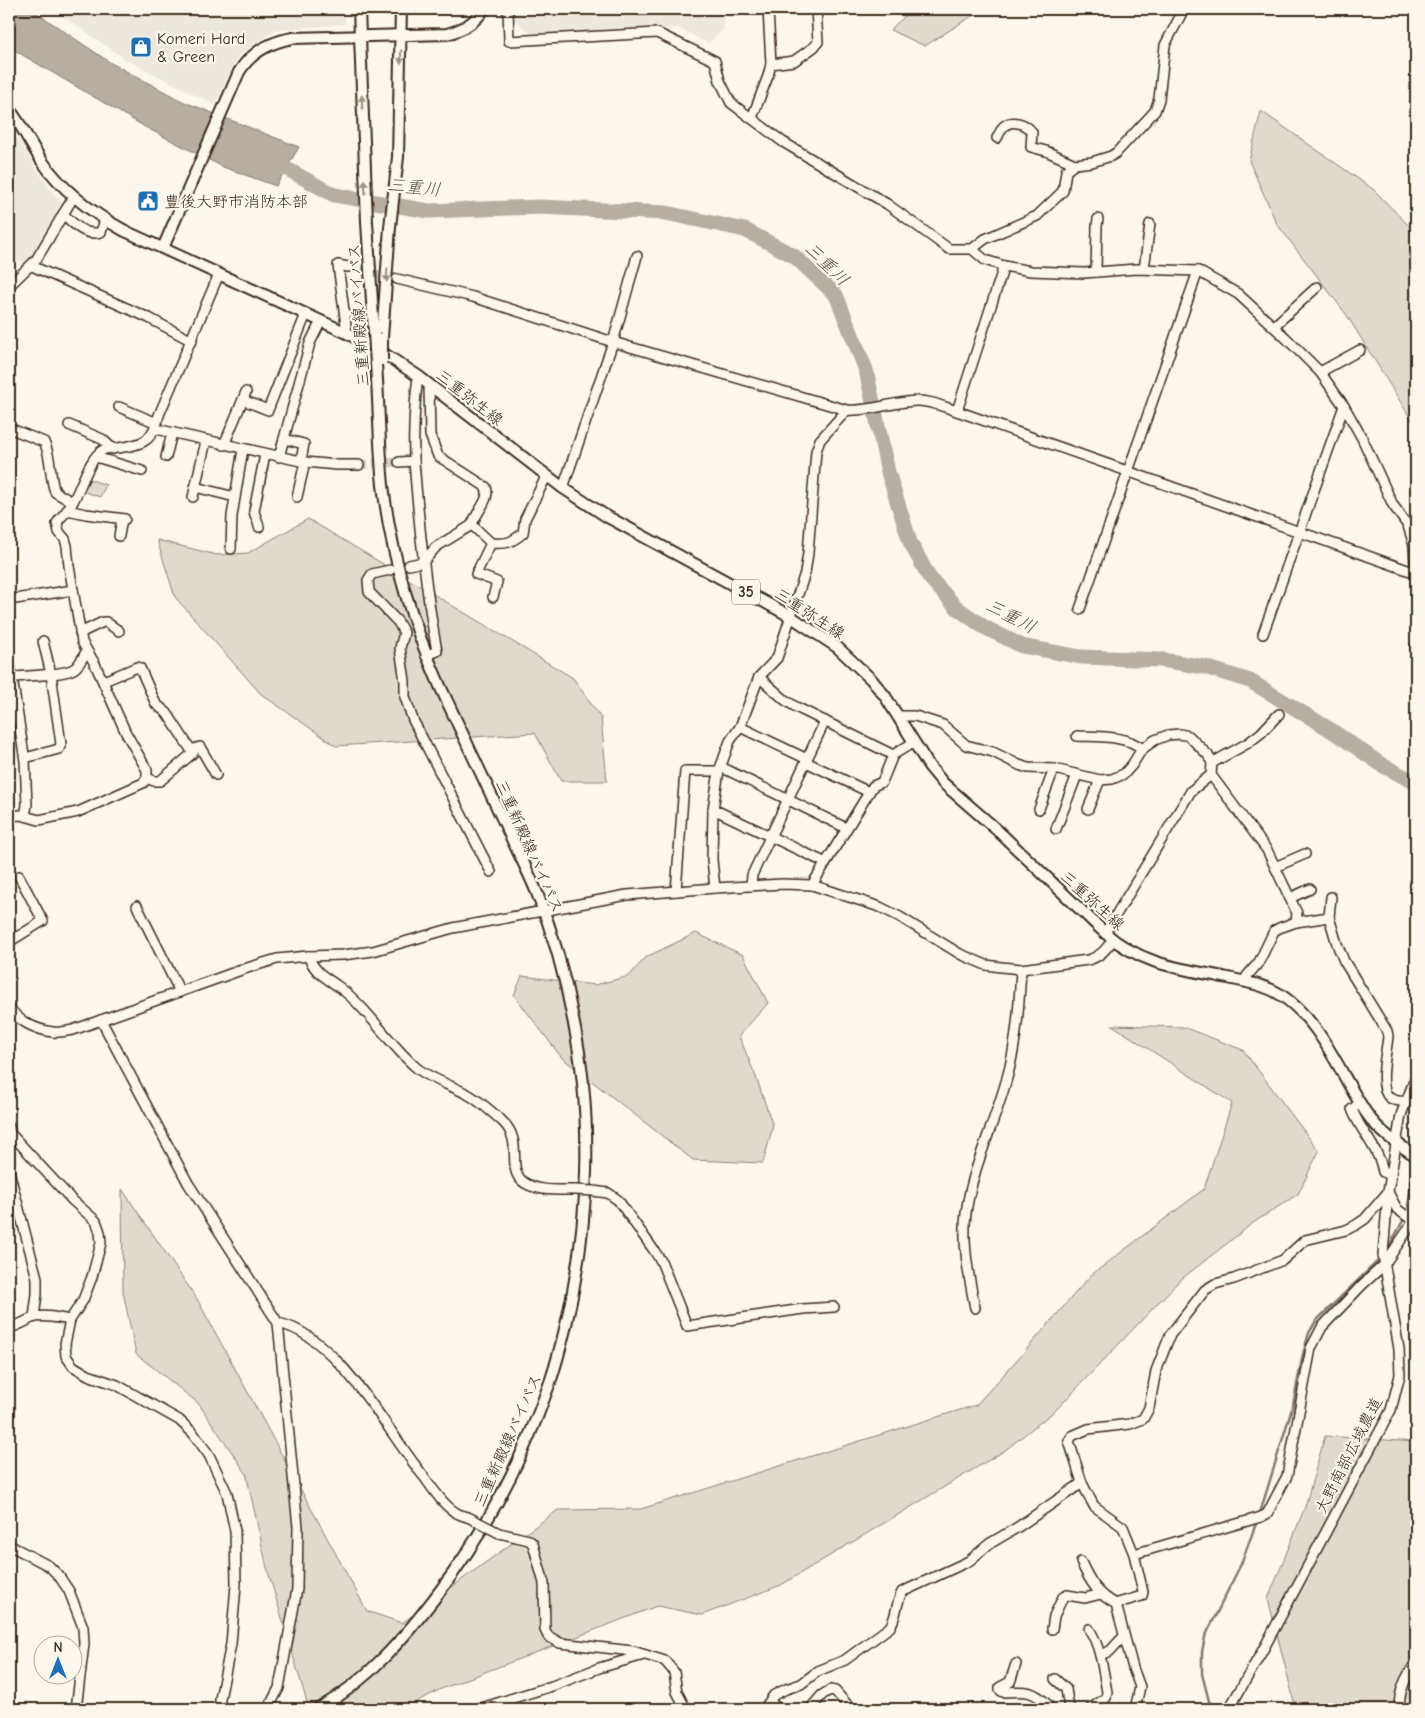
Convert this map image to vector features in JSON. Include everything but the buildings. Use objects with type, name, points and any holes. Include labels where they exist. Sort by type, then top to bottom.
[{"type":"main road","points":[[359,9],[359,37]]},
{"type":"main road","points":[[401,9],[401,35]]},
{"type":"main road","points":[[163,248],[242,67],[253,55],[263,48],[293,38],[446,34],[456,32],[468,26],[484,9]]},
{"type":"main road","name":"三重新殿線バイパス","points":[[378,336],[398,157],[401,35]]},
{"type":"main road","name":"三重新殿線バイパス","points":[[318,1709],[331,1706],[392,1650],[420,1618],[480,1535],[503,1493],[529,1437],[550,1384],[562,1342],[580,1253],[585,1192],[586,1139],[583,1091],[574,1020],[562,969],[536,890],[426,656],[397,569],[383,485],[378,336],[367,222],[359,37]]},
{"type":"main road","name":"三重弥生線","points":[[9,109],[26,132],[42,161],[74,196],[105,220],[321,321],[380,351],[418,376],[563,488],[606,516],[816,632],[844,653],[880,690],[929,766],[943,783],[996,829],[1113,940],[1142,958],[1158,964],[1264,986],[1280,994],[1296,1006],[1322,1038],[1368,1116],[1396,1144],[1412,1153]]},
{"type":"street","points":[[508,9],[509,41],[657,33],[715,61],[720,81],[731,103],[783,142],[887,204],[949,249],[972,249],[985,239],[1037,216],[1062,191],[1066,171],[1075,164],[1111,156],[1116,153],[1151,117],[1159,99],[1165,45],[1184,9]]},
{"type":"street","points":[[752,118],[768,76],[770,64],[768,9]]},
{"type":"street","points":[[770,64],[794,61],[818,42],[816,9]]},
{"type":"street","points":[[997,138],[1003,127],[1010,123],[1028,126],[1032,132],[1031,147],[1046,151],[1075,164]]},
{"type":"street","points":[[9,286],[32,266],[74,196]]},
{"type":"street","points":[[63,214],[81,230],[96,234],[101,232],[105,220]]},
{"type":"street","points":[[1096,272],[1098,220]]},
{"type":"street","points":[[1141,269],[1150,224]]},
{"type":"street","points":[[1141,269],[1143,234]]},
{"type":"street","points":[[972,249],[985,260],[1031,271],[1084,273],[1141,269],[1198,271],[1238,294],[1274,326],[1320,372],[1344,406],[1362,438],[1393,505],[1408,526],[1414,545],[1416,582]]},
{"type":"street","points":[[563,488],[613,342],[637,256]]},
{"type":"street","points":[[346,333],[338,265],[348,267]]},
{"type":"street","points":[[32,266],[149,318],[192,341]]},
{"type":"street","points":[[957,411],[1004,266]]},
{"type":"street","points":[[1080,608],[1126,471],[1198,271]]},
{"type":"street","points":[[9,816],[24,816],[39,820],[78,812],[143,783],[147,778],[147,770],[126,734],[104,682],[82,642],[67,546],[65,539],[59,532],[57,522],[70,506],[96,457],[103,450],[140,445],[147,440],[157,426],[219,274]]},
{"type":"street","points":[[397,279],[473,297],[613,342],[846,410],[857,411],[923,401],[957,411],[1416,573]]},
{"type":"street","points":[[1274,326],[1317,287]]},
{"type":"street","points":[[224,445],[244,396],[268,410],[306,314]]},
{"type":"street","points":[[279,457],[310,343],[321,321]]},
{"type":"street","points":[[1320,372],[1360,350]]},
{"type":"street","points":[[418,376],[414,395],[414,462],[423,562],[437,651],[426,656]]},
{"type":"street","points":[[409,565],[423,562],[436,547],[472,525],[488,492],[486,487],[438,456],[430,435],[429,385]]},
{"type":"street","points":[[1263,634],[1344,406]]},
{"type":"street","points":[[119,407],[172,433],[279,457],[337,466],[359,465]]},
{"type":"street","points":[[715,888],[712,860],[713,809],[720,769],[730,741],[740,727],[759,677],[777,658],[805,572],[816,450],[820,440],[846,410]]},
{"type":"street","points":[[69,425],[102,439],[113,449]]},
{"type":"street","points":[[9,428],[44,442],[48,449],[55,492],[70,506],[86,514],[124,519],[119,536]]},
{"type":"street","points":[[166,457],[172,433]]},
{"type":"street","points":[[284,439],[304,444],[297,497]]},
{"type":"street","points":[[193,497],[206,441]]},
{"type":"street","points":[[231,549],[232,516],[243,449]]},
{"type":"street","points":[[259,527],[254,511],[265,454]]},
{"type":"street","points":[[96,457],[142,471]]},
{"type":"street","points":[[399,462],[414,462]]},
{"type":"street","points":[[472,525],[491,543],[505,544],[514,540],[523,533],[525,519],[547,475]]},
{"type":"street","points":[[195,488],[235,497]]},
{"type":"street","points":[[491,543],[476,574],[497,582],[493,597]]},
{"type":"street","points":[[390,570],[372,574],[368,580],[369,592],[398,622],[404,634],[400,648],[406,681],[406,697],[413,720],[491,872]]},
{"type":"street","points":[[9,600],[73,590]]},
{"type":"street","points":[[80,633],[103,622],[119,631]]},
{"type":"street","points":[[25,758],[59,749],[61,744],[51,674],[43,641]]},
{"type":"street","points":[[13,677],[72,670],[77,667],[86,652]]},
{"type":"street","points":[[9,659],[25,758],[27,805],[24,816]]},
{"type":"street","points":[[104,682],[137,667],[140,668],[156,704],[167,713],[193,753],[160,780],[154,781],[147,778]]},
{"type":"street","points":[[759,677],[785,700],[894,755]]},
{"type":"street","points":[[1212,763],[1248,743],[1261,733],[1279,714]]},
{"type":"street","points":[[898,716],[915,716],[943,725],[966,744],[993,752],[1028,768],[1054,769],[1100,780],[1112,779],[1124,774],[1142,749],[1155,740],[1168,735],[1180,734],[1190,736],[1208,755],[1212,763],[1211,775],[1267,850],[1297,913],[1296,922]]},
{"type":"street","points":[[751,886],[752,875],[825,721]]},
{"type":"street","points":[[740,727],[869,792]]},
{"type":"street","points":[[1077,736],[1135,742],[1142,749]]},
{"type":"street","points":[[812,885],[873,786],[882,782],[894,755],[914,742]]},
{"type":"street","points":[[191,750],[200,747],[216,775]]},
{"type":"street","points":[[676,892],[685,771],[720,769],[788,799],[846,828]]},
{"type":"street","points":[[1040,810],[1054,769]]},
{"type":"street","points":[[1056,829],[1077,775]]},
{"type":"street","points":[[1105,933],[1192,791],[1211,775]]},
{"type":"street","points":[[1088,809],[1100,780]]},
{"type":"street","points":[[713,809],[826,863]]},
{"type":"street","points":[[1275,867],[1305,854]]},
{"type":"street","points":[[9,942],[43,921],[19,876]]},
{"type":"street","points":[[9,1006],[19,1019],[38,1029],[55,1032],[73,1030],[244,968],[268,962],[308,956],[343,955],[373,951],[453,928],[627,895],[715,888],[782,884],[812,885],[880,907],[900,917],[960,954],[1001,968],[1021,968],[1096,958],[1103,953],[1113,940]]},
{"type":"street","points":[[1290,898],[1310,889]]},
{"type":"street","points":[[1331,897],[1329,917],[1344,961],[1387,1031],[1383,1082],[1386,1092],[1390,1098],[1406,1102]]},
{"type":"street","points":[[137,906],[180,992]]},
{"type":"street","points":[[1245,982],[1247,976],[1259,962],[1274,931],[1296,922],[1329,917]]},
{"type":"street","points":[[308,956],[312,966],[319,974],[340,987],[419,1070],[469,1095],[504,1122],[511,1131],[515,1142],[517,1172],[521,1179],[532,1187],[608,1193],[618,1200],[653,1249],[668,1277],[687,1326],[803,1309],[834,1307]]},
{"type":"street","points":[[975,1308],[966,1250],[966,1215],[970,1191],[1007,1077],[1017,1031],[1021,968]]},
{"type":"street","points":[[101,1020],[188,1183],[278,1323],[298,1527],[297,1589],[279,1688],[268,1709]]},
{"type":"street","name":"大野南部広域農道","points":[[1229,1709],[1264,1648],[1391,1410],[1400,1375],[1399,1349],[1383,1255],[1388,1192],[1396,1144],[1402,1114],[1416,1076]]},
{"type":"street","points":[[1360,1103],[1352,1109],[1357,1122],[1379,1155],[1383,1172],[1391,1175]]},
{"type":"street","points":[[9,1132],[72,1200],[96,1221],[100,1232],[101,1243],[92,1277],[83,1300],[70,1320],[65,1344],[66,1356],[73,1366],[88,1375],[117,1385],[179,1420],[193,1433],[209,1455],[227,1492],[235,1530],[236,1585],[231,1644],[220,1699],[220,1709]]},
{"type":"street","points":[[9,1171],[37,1278],[34,1317]]},
{"type":"street","points":[[1134,1554],[1267,1514],[1287,1476],[1311,1348],[1322,1327],[1362,1284],[1384,1265],[1413,1221],[1416,1183]]},
{"type":"street","points":[[1135,1709],[1140,1687],[1117,1608],[1118,1603],[1142,1596],[1143,1592],[1134,1554],[1123,1527],[1094,1506],[1082,1483],[1068,1441],[1072,1436],[1088,1429],[1130,1424],[1143,1419],[1149,1408],[1156,1371],[1170,1335],[1205,1290],[1215,1284],[1234,1279],[1283,1260],[1305,1240],[1346,1230],[1356,1225],[1365,1219],[1388,1192],[1397,1209],[1413,1221]]},
{"type":"street","points":[[9,1328],[34,1317],[58,1317],[70,1320]]},
{"type":"street","points":[[278,1323],[290,1326],[307,1335],[333,1357],[371,1401],[417,1469],[455,1512],[499,1533],[529,1540],[533,1544],[544,1582],[545,1630],[548,1636],[560,1643],[633,1651],[666,1661],[674,1672],[677,1692],[686,1709]]},
{"type":"street","points":[[779,1709],[767,1706],[774,1695],[800,1684],[818,1671],[845,1660],[890,1627],[894,1621],[902,1592],[969,1561],[989,1544],[1018,1527],[1082,1483]]},
{"type":"street","points":[[9,1545],[49,1566],[59,1576],[69,1592],[83,1627],[84,1644],[76,1709]]},
{"type":"street","points":[[1081,1562],[1089,1580],[1101,1594],[1118,1605]]},
{"type":"street","points":[[1052,1628],[1054,1616],[1063,1597],[1067,1595],[1085,1598],[1101,1594]]},
{"type":"street","points":[[1089,1629],[1094,1635],[1100,1655],[1107,1692],[1106,1698],[1090,1709]]},
{"type":"street","points":[[1100,1655],[1110,1651],[1124,1636]]},
{"type":"street","points":[[478,1709],[552,1686],[599,1668],[644,1655]]},
{"type":"street","points":[[1398,1709],[1401,1690],[1407,1676],[1416,1663]]},
{"type":"street","points":[[1016,1664],[1010,1682],[1000,1687],[1000,1690],[1004,1692],[1030,1691],[1039,1696],[1048,1705],[1048,1709]]},
{"type":"street","points":[[1055,1679],[1066,1689],[1069,1709]]},
{"type":"street","points":[[810,1709],[822,1695],[830,1690],[835,1690],[851,1709]]},
{"type":"shaded area","points":[[9,9],[31,9],[111,63],[182,101],[299,147],[276,186],[223,167],[145,127],[9,47]]},
{"type":"shaded area","points":[[52,9],[344,9],[345,24],[275,30],[239,55],[215,105],[125,59]]},
{"type":"shaded area","points":[[513,9],[724,9],[723,30],[708,43],[678,28],[532,34],[513,19]]},
{"type":"shaded area","points":[[912,9],[983,9],[925,46],[890,30]]},
{"type":"shaded area","points":[[1261,111],[1374,190],[1416,233],[1416,427],[1346,314],[1277,224],[1249,161]]},
{"type":"shaded area","points":[[9,128],[47,185],[64,205],[42,245],[28,264],[9,258]]},
{"type":"shaded area","points":[[89,479],[106,485],[100,497],[82,491]]},
{"type":"shaded area","points":[[308,519],[573,678],[601,718],[607,781],[561,781],[535,733],[336,746],[261,694],[175,597],[157,540],[217,555],[248,553]]},
{"type":"shaded area","points":[[696,933],[743,955],[768,1003],[739,1036],[773,1126],[763,1163],[693,1160],[562,1058],[514,995],[522,976],[595,985],[629,976],[646,957]]},
{"type":"shaded area","points":[[1112,1025],[1183,1027],[1243,1050],[1319,1151],[1298,1194],[1253,1223],[1179,1281],[1057,1409],[1004,1451],[781,1585],[702,1615],[657,1606],[441,1689],[412,1704],[391,1709],[309,1709],[267,1568],[246,1473],[198,1403],[136,1354],[123,1292],[122,1189],[197,1299],[367,1611],[402,1623],[558,1510],[641,1509],[976,1405],[1090,1276],[1204,1189],[1232,1103]]},
{"type":"shaded area","points":[[1325,1436],[1416,1442],[1416,1709],[1296,1709],[1268,1599],[1305,1507]]},
{"type":"shaded area","points":[[9,1552],[13,1598],[9,1626]]},
{"type":"waterway","name":"三重川","points":[[269,159],[334,195],[429,211],[540,207],[666,213],[745,230],[794,256],[836,295],[866,370],[888,472],[910,542],[929,577],[957,608],[984,627],[1022,646],[1081,657],[1162,660],[1205,667],[1250,681],[1331,730],[1382,765],[1416,783]]},
{"type":"waterway","points":[[1413,1150],[1416,1128]]},
{"type":"waterway","points":[[1410,1195],[1412,1158]]},
{"type":"waterway","points":[[1385,1254],[1405,1217]]},
{"type":"waterway","points":[[1259,1516],[1293,1405],[1309,1333],[1316,1321],[1381,1258]]},
{"type":"waterway","points":[[1211,1709],[1202,1674],[1202,1652],[1205,1637],[1241,1564],[1257,1521]]},
{"type":"tunnel","points":[[348,267],[397,279]]},
{"type":"tunnel","points":[[359,465],[399,462]]},
{"type":"place","name":"Komeri Hard & Green","points":[[141,47]]},
{"type":"place","name":"豊後大野市消防本部","points":[[148,201]]}]
